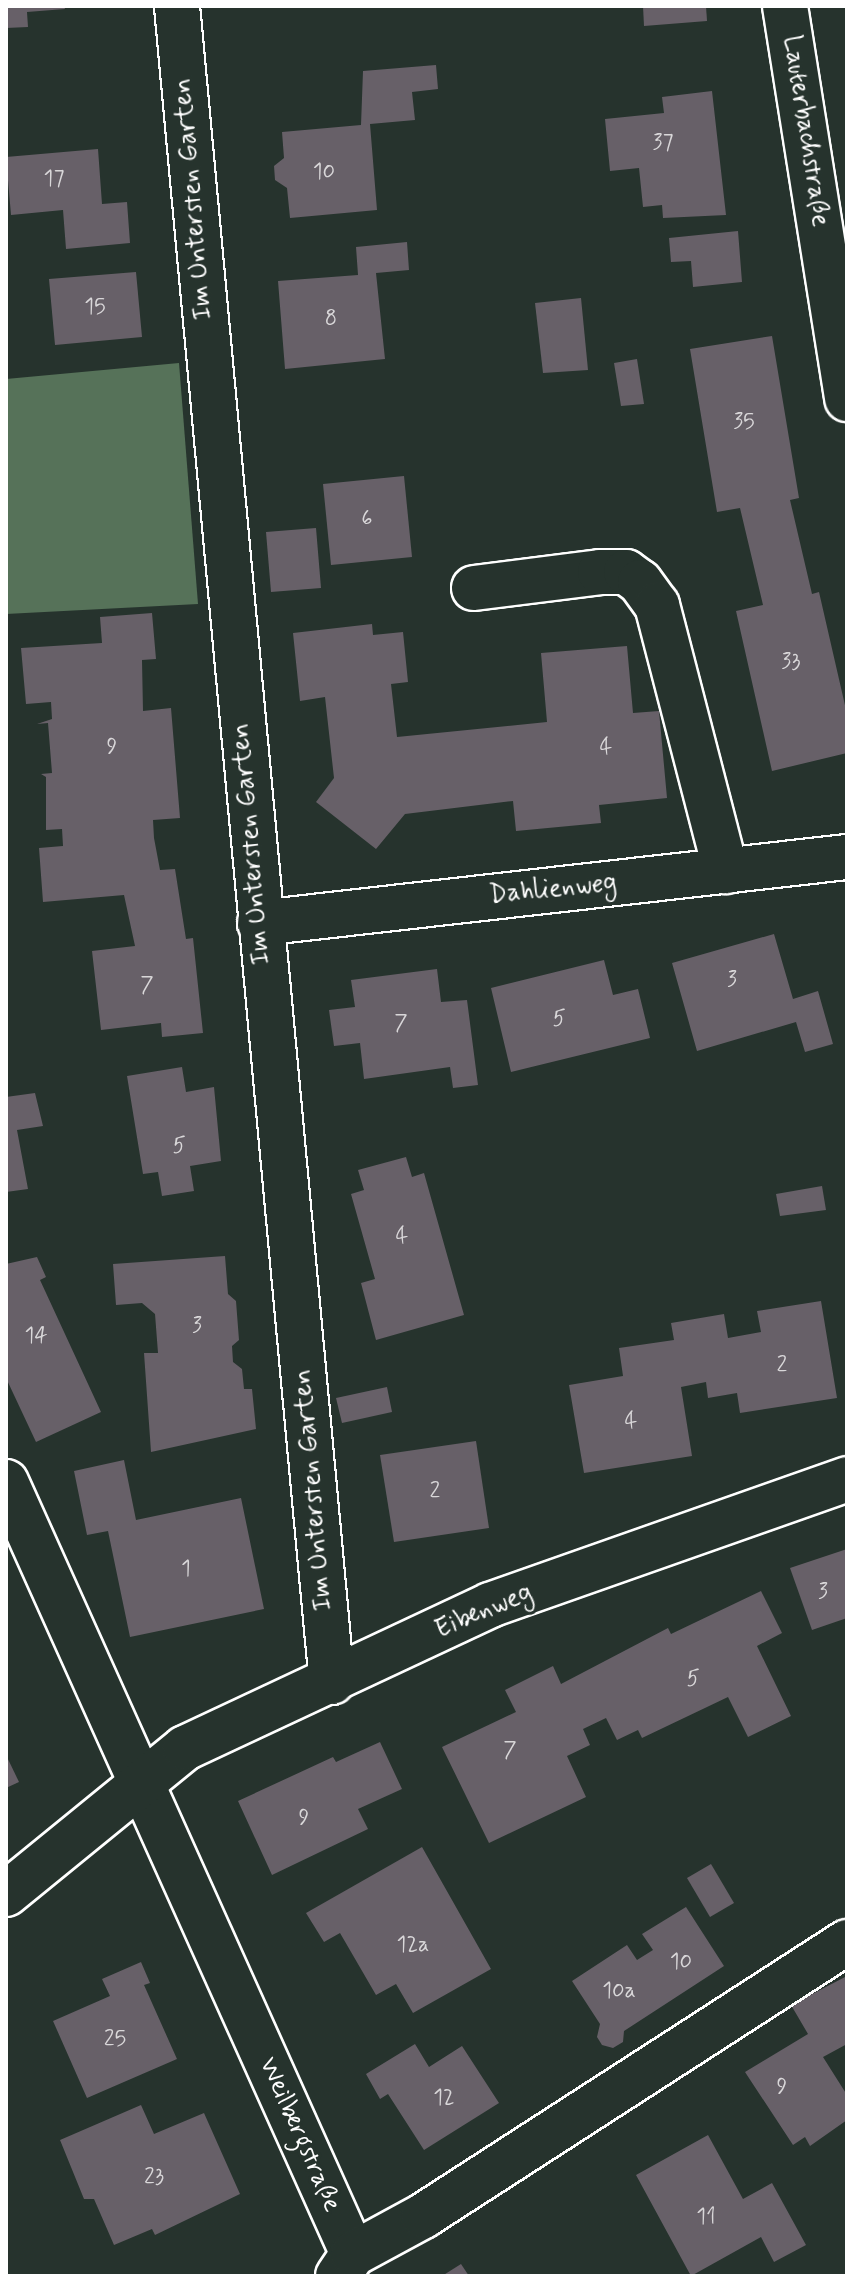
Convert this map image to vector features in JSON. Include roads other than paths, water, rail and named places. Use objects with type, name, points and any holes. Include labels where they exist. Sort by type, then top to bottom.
[{"type":"street","name":"Im Untersten Garten","points":[[177,6],[332,1682]]},
{"type":"street","name":"Lauterbachstraße","points":[[785,6],[847,399]]},
{"type":"street","points":[[474,588],[600,572],[626,572],[640,582],[657,605],[726,871]]},
{"type":"street","name":"Dahlienweg","points":[[260,923],[847,857]]},
{"type":"street","name":"Eibenweg","points":[[6,1894],[142,1787],[185,1748],[332,1682],[490,1605],[847,1479]]},
{"type":"street","name":"Weilbergstraße","points":[[6,1482],[142,1787],[345,2265],[847,1942]]}]
